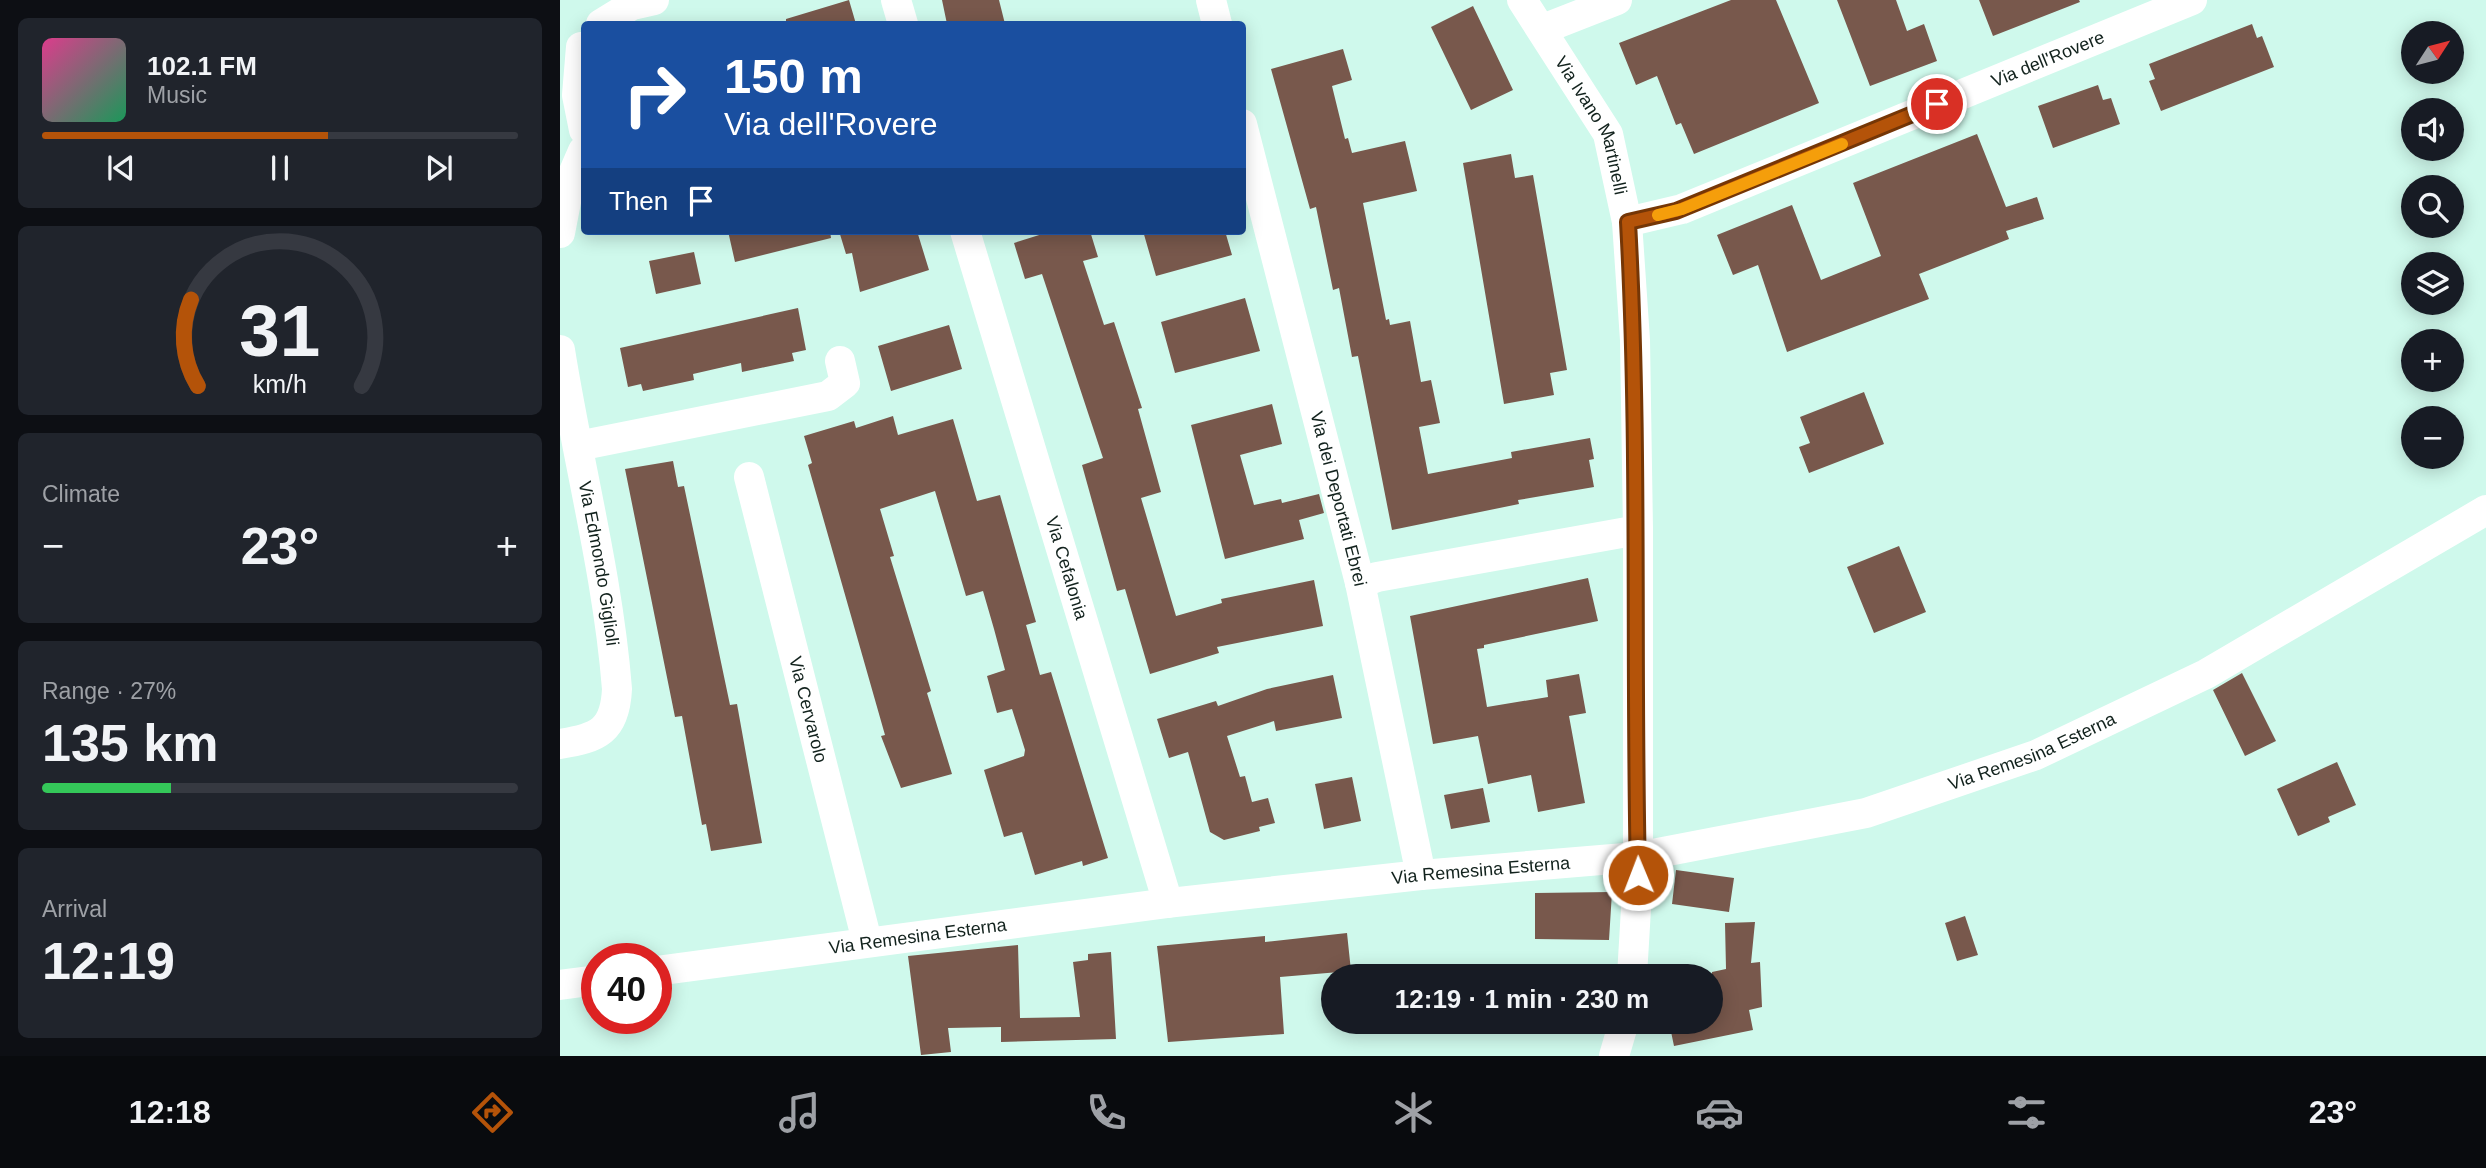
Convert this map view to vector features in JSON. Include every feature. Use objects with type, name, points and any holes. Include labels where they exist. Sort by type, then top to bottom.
[{"type":"street","points":[[606,21],[632,5],[654,0]]},
{"type":"street","points":[[896,0],[902,21]]},
{"type":"street","points":[[1211,0],[1216,21]]},
{"type":"street","name":"Via Ivano Martinelli","points":[[1522,0],[1608,134],[1628,222],[1635,340],[1638,530],[1637,857],[1633,964]]},
{"type":"street","points":[[1543,29],[1617,0]]},
{"type":"street","name":"Via dell'Rovere","points":[[1628,222],[1682,209],[2192,0]]},
{"type":"street","points":[[560,91],[571,57],[581,47]]},
{"type":"street","points":[[562,212],[579,145],[577,95],[581,62]]},
{"type":"street","points":[[560,114],[574,118],[579,145]]},
{"type":"street","name":"Via dei Deportati Ebrei","points":[[1246,140],[1360,583],[1421,875]]},
{"type":"street","name":"Via Cefalonia","points":[[966,235],[1168,904]]},
{"type":"street","name":"Via Edmondo Giglioli","points":[[560,351],[615,664],[616,708],[608,725],[590,739],[560,744]]},
{"type":"street","points":[[578,446],[828,396],[845,383],[841,361]]},
{"type":"street","name":"Via Cervarolo","points":[[749,477],[867,941]]},
{"type":"street","name":"Via Remesina Esterna","points":[[672,969],[867,941],[1168,904],[1421,875],[1637,857],[1866,813],[2036,755],[2206,674],[2486,510]]},
{"type":"street","points":[[1360,583],[1377,577],[1638,530]]},
{"type":"street","points":[[560,985],[581,982]]},
{"type":"street","points":[[1614,1056],[1620,1034]]},
{"type":"building","points":[[849,0],[855,21],[786,21]]},
{"type":"building","points":[[942,0],[999,0],[1004,21],[946,21]]},
{"type":"building","points":[[1731,0],[1776,0],[1819,103],[1694,154],[1681,123],[1676,125],[1657,76],[1636,85],[1619,43]]},
{"type":"building","points":[[1837,0],[1896,0],[1907,31],[1924,24],[1937,61],[1870,86]]},
{"type":"building","points":[[1979,0],[2079,0],[2080,2],[1993,36]]},
{"type":"building","points":[[1473,6],[1513,90],[1471,110],[1431,27]]},
{"type":"building","points":[[2252,24],[2257,38],[2262,36],[2274,67],[2161,111],[2149,81],[2155,79],[2149,64]]},
{"type":"building","points":[[1343,49],[1352,80],[1332,86],[1345,139],[1348,138],[1352,153],[1405,141],[1417,191],[1363,203],[1386,320],[1389,319],[1390,325],[1410,321],[1421,382],[1431,380],[1440,423],[1419,427],[1428,474],[1512,458],[1511,452],[1590,438],[1594,459],[1589,460],[1594,487],[1518,500],[1519,504],[1392,530],[1358,356],[1352,357],[1339,288],[1333,290],[1316,207],[1310,209],[1271,69]]},
{"type":"building","points":[[2098,85],[2103,100],[2111,98],[2120,124],[2053,148],[2038,106]]},
{"type":"building","points":[[1977,134],[2006,207],[2037,197],[2044,219],[2006,231],[2009,239],[1919,274],[1929,299],[1787,352],[1758,265],[1733,275],[1717,235],[1792,205],[1821,280],[1881,256],[1853,183]]},
{"type":"building","points":[[1511,154],[1515,178],[1533,175],[1567,370],[1550,373],[1554,395],[1504,404],[1463,163]]},
{"type":"building","points":[[729,235],[831,235],[831,238],[735,262]]},
{"type":"building","points":[[840,235],[918,235],[929,270],[860,292],[852,253],[846,254]]},
{"type":"building","points":[[1039,235],[1091,235],[1098,257],[1083,261],[1104,325],[1114,322],[1142,408],[1138,409],[1161,492],[1141,498],[1176,616],[1222,603],[1221,599],[1314,580],[1323,626],[1217,647],[1219,653],[1150,674],[1125,589],[1117,591],[1082,465],[1103,458],[1042,274],[1025,279],[1014,243]]},
{"type":"building","points":[[1144,235],[1226,235],[1232,255],[1156,276]]},
{"type":"building","points":[[694,252],[701,284],[656,294],[649,261]]},
{"type":"building","points":[[1245,298],[1260,351],[1175,373],[1161,322]]},
{"type":"building","points":[[798,308],[806,350],[792,353],[794,361],[742,372],[741,363],[693,374],[694,380],[643,391],[641,384],[628,387],[620,348]]},
{"type":"building","points":[[949,325],[962,369],[891,391],[878,346]]},
{"type":"building","points":[[1864,392],[1884,444],[1809,473],[1799,447],[1810,443],[1800,417]]},
{"type":"building","points":[[1272,404],[1282,444],[1240,455],[1254,505],[1281,499],[1282,503],[1319,494],[1324,513],[1299,520],[1304,539],[1225,559],[1191,425]]},
{"type":"building","points":[[893,416],[898,435],[953,419],[977,501],[1000,495],[1036,622],[1026,625],[1040,675],[1051,672],[1108,858],[1083,866],[1082,861],[1035,875],[1022,832],[1004,837],[984,770],[1024,756],[1025,750],[1012,709],[997,713],[987,676],[1005,670],[994,629],[983,591],[966,596],[935,491],[880,509],[894,556],[890,557],[931,691],[927,693],[952,774],[901,788],[881,736],[885,735],[808,465],[812,463],[804,436],[854,421],[856,428]]},
{"type":"building","points":[[673,461],[678,487],[684,486],[730,705],[737,704],[762,843],[711,851],[706,824],[702,825],[682,716],[675,717],[625,469]]},
{"type":"building","points":[[1899,546],[1926,612],[1874,633],[1847,567]]},
{"type":"building","points":[[1588,578],[1598,621],[1484,645],[1484,648],[1477,649],[1487,707],[1548,697],[1546,680],[1579,674],[1586,713],[1569,716],[1585,803],[1538,812],[1531,775],[1488,784],[1478,736],[1433,744],[1410,616]]},
{"type":"building","points":[[2242,673],[2276,741],[2245,756],[2213,690]]},
{"type":"building","points":[[1333,675],[1342,718],[1276,731],[1274,721],[1227,736],[1240,777],[1245,776],[1252,802],[1268,798],[1275,823],[1259,827],[1260,831],[1224,840],[1210,832],[1188,752],[1169,758],[1157,719],[1216,701],[1218,706],[1267,689]]},
{"type":"building","points":[[2337,762],[2356,805],[2328,817],[2330,822],[2298,836],[2277,789]]},
{"type":"building","points":[[1352,777],[1361,821],[1324,829],[1315,784]]},
{"type":"building","points":[[1483,788],[1490,822],[1451,829],[1444,795]]},
{"type":"building","points":[[1676,870],[1734,878],[1729,912],[1672,904]]},
{"type":"building","points":[[1612,892],[1609,940],[1535,939],[1535,893]]},
{"type":"building","points":[[1965,916],[1978,955],[1957,961],[1945,923]]},
{"type":"building","points":[[1755,922],[1751,963],[1760,962],[1762,1007],[1749,1010],[1753,1030],[1674,1046],[1672,1034],[1723,1034],[1725,923]]},
{"type":"building","points":[[1347,933],[1350,964],[1321,964],[1321,974],[1280,977],[1284,1034],[1168,1042],[1157,946],[1265,936],[1265,942]]},
{"type":"building","points":[[1018,945],[1020,1018],[1080,1017],[1073,962],[1088,960],[1088,954],[1111,952],[1116,1039],[1001,1042],[1001,1027],[948,1028],[951,1052],[921,1055],[908,956]]},
{"type":"slow traffic","points":[[1658,215],[1682,209],[1842,144]]},
{"type":"route","points":[[1638,875],[1638,503],[1635,340],[1628,222],[1676,211],[1937,104]]}]
